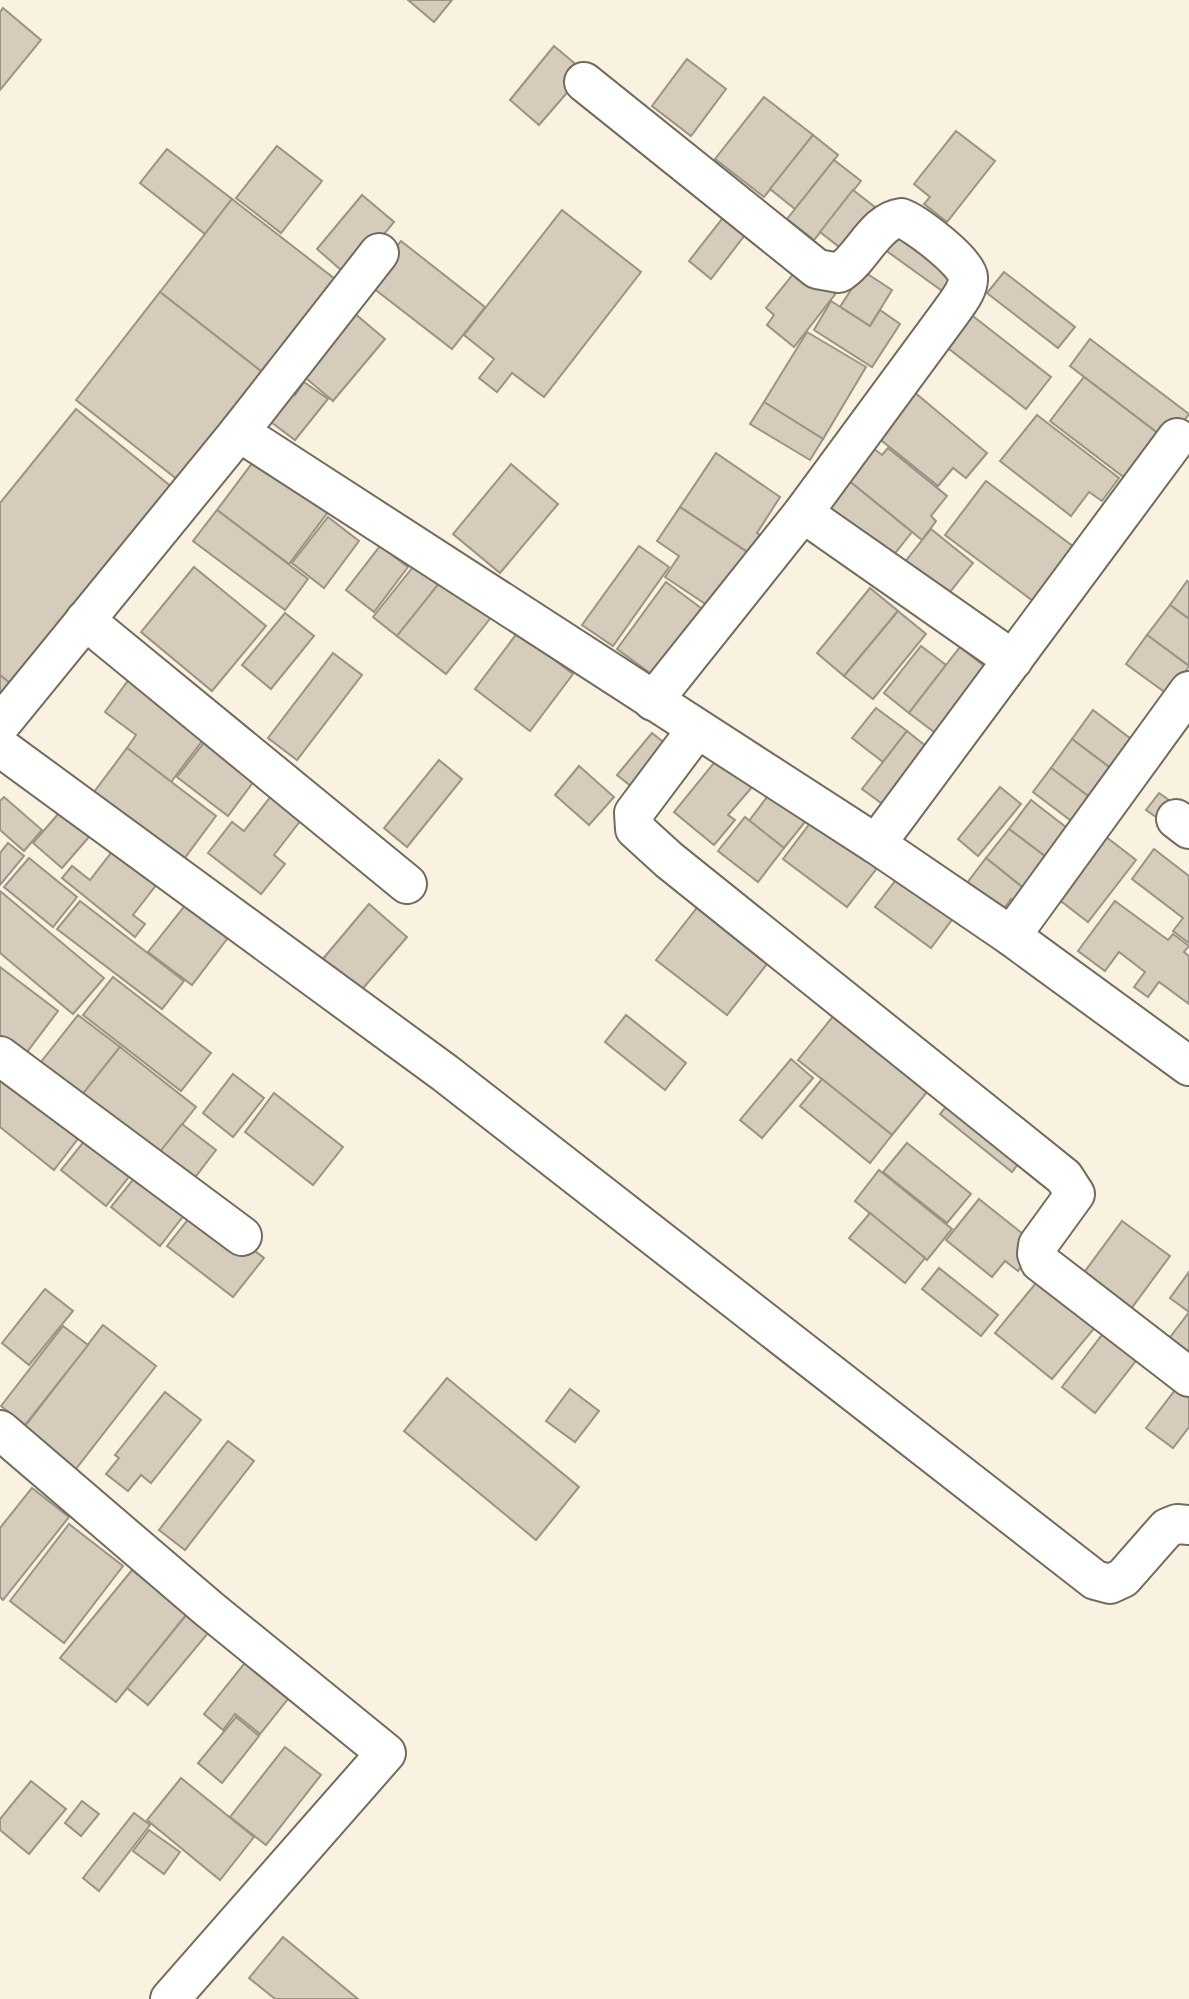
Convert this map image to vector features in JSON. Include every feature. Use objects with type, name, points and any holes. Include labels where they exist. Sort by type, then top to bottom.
[{"type":"street","points":[[584,82],[817,269],[829,274],[848,268],[887,224],[901,218],[961,263],[968,276],[965,290],[951,312],[803,513],[653,701]]},
{"type":"street","points":[[0,725],[239,432],[379,253]]},
{"type":"street","points":[[239,432],[876,844],[1187,1060]]},
{"type":"street","points":[[876,844],[1177,438]]},
{"type":"street","points":[[803,513],[1013,660]]},
{"type":"street","points":[[85,620],[407,884]]},
{"type":"street","points":[[1012,936],[1189,691]]},
{"type":"street","points":[[697,729],[634,813],[635,829],[690,877],[1064,1177],[1075,1194],[1038,1245],[1040,1262],[1189,1377]]},
{"type":"street","points":[[0,747],[445,1073],[1096,1580],[1110,1584],[1123,1578],[1167,1528],[1177,1524],[1189,1525]]},
{"type":"street","points":[[0,1056],[242,1236]]},
{"type":"street","points":[[0,1430],[209,1609],[386,1752],[170,1999]]},
{"type":"building","points":[[408,0],[452,0],[434,22]]},
{"type":"building","points":[[3,8],[41,40],[0,90],[0,12]]},
{"type":"building","points":[[554,46],[585,72],[539,125],[510,100]]},
{"type":"building","points":[[687,59],[726,89],[691,136],[652,106]]},
{"type":"building","points":[[764,97],[813,135],[764,197],[715,159]]},
{"type":"building","points":[[956,131],[995,161],[947,222],[924,204],[930,197],[914,184]]},
{"type":"building","points":[[813,135],[838,155],[795,209],[770,189]]},
{"type":"building","points":[[277,146],[322,181],[281,233],[236,198]]},
{"type":"building","points":[[167,149],[232,199],[205,234],[140,183]]},
{"type":"building","points":[[834,160],[861,181],[814,240],[787,219]]},
{"type":"building","points":[[853,190],[880,211],[847,253],[820,232]]},
{"type":"building","points":[[362,195],[394,222],[349,277],[317,249]]},
{"type":"building","points":[[232,199],[344,286],[271,379],[160,292]]},
{"type":"building","points":[[733,205],[755,222],[711,279],[689,261]]},
{"type":"building","points":[[562,210],[641,272],[544,397],[512,373],[497,392],[479,378],[494,359],[464,335]]},
{"type":"building","points":[[897,225],[967,276],[952,298],[881,247]]},
{"type":"building","points":[[401,241],[485,307],[452,349],[368,284]]},
{"type":"building","points":[[802,263],[840,288],[794,347],[767,325],[774,315],[766,308]]},
{"type":"building","points":[[863,271],[892,290],[870,326],[840,307]]},
{"type":"building","points":[[1004,272],[1075,327],[1058,348],[987,293]]},
{"type":"building","points":[[160,292],[271,379],[187,487],[76,400]]},
{"type":"building","points":[[831,301],[870,326],[880,310],[900,324],[872,367],[814,330]]},
{"type":"building","points":[[347,307],[385,339],[333,401],[295,369]]},
{"type":"building","points":[[969,313],[1051,377],[1026,409],[944,345]]},
{"type":"building","points":[[807,332],[866,367],[823,439],[764,402]]},
{"type":"building","points":[[1090,339],[1189,414],[1168,441],[1070,366]]},
{"type":"building","points":[[1084,377],[1168,441],[1134,485],[1050,421]]},
{"type":"building","points":[[304,382],[328,399],[295,440],[259,413],[280,384],[295,395]]},
{"type":"building","points":[[913,391],[987,453],[966,478],[953,468],[938,486],[876,436]]},
{"type":"building","points":[[764,402],[823,439],[810,460],[750,424]]},
{"type":"building","points":[[76,409],[184,497],[23,694],[0,675],[0,503]]},
{"type":"building","points":[[1037,415],[1119,478],[1102,501],[1089,492],[1071,516],[1000,461]]},
{"type":"building","points":[[873,448],[882,455],[888,448],[947,496],[931,516],[936,521],[922,540],[848,480]]},
{"type":"building","points":[[262,450],[334,504],[289,564],[217,510]]},
{"type":"building","points":[[716,453],[780,497],[757,533],[766,539],[755,557],[680,507]]},
{"type":"building","points":[[511,464],[558,504],[500,573],[453,534]]},
{"type":"building","points":[[848,480],[912,532],[888,562],[824,510]]},
{"type":"building","points":[[986,481],[1078,550],[1037,604],[945,535]]},
{"type":"building","points":[[680,507],[747,552],[710,607],[665,577],[679,556],[657,541]]},
{"type":"building","points":[[217,510],[308,579],[285,610],[193,541]]},
{"type":"building","points":[[328,517],[359,541],[324,588],[292,563]]},
{"type":"building","points":[[931,529],[973,563],[946,597],[904,563]]},
{"type":"building","points":[[380,546],[408,567],[374,612],[346,590]]},
{"type":"building","points":[[639,546],[669,567],[613,646],[582,625]]},
{"type":"building","points":[[421,557],[445,576],[397,636],[373,617]]},
{"type":"building","points":[[194,567],[266,626],[212,691],[141,632]]},
{"type":"building","points":[[445,576],[493,615],[446,674],[397,636]]},
{"type":"building","points":[[1187,581],[1189,582],[1189,619],[1170,605]]},
{"type":"building","points":[[666,582],[709,614],[661,681],[617,649]]},
{"type":"building","points":[[870,588],[898,611],[844,676],[817,653]]},
{"type":"building","points":[[1170,605],[1189,619],[1189,666],[1147,635]]},
{"type":"building","points":[[898,611],[926,634],[873,699],[844,676]]},
{"type":"building","points":[[285,613],[314,636],[271,689],[242,665]]},
{"type":"building","points":[[518,632],[573,674],[530,731],[475,689]]},
{"type":"building","points":[[1147,635],[1189,666],[1170,696],[1126,664]]},
{"type":"building","points":[[921,646],[946,665],[909,713],[884,693]]},
{"type":"building","points":[[960,647],[988,669],[938,735],[909,713]]},
{"type":"building","points":[[333,653],[362,675],[297,760],[268,738]]},
{"type":"building","points":[[135,671],[212,728],[171,782],[127,748],[136,735],[105,712]]},
{"type":"building","points":[[0,675],[23,694],[0,722]]},
{"type":"building","points":[[876,708],[907,731],[883,762],[852,738]]},
{"type":"building","points":[[1093,710],[1139,745],[1117,773],[1072,739]]},
{"type":"building","points":[[907,731],[932,751],[888,808],[862,789]]},
{"type":"building","points":[[652,733],[677,753],[642,795],[617,775]]},
{"type":"building","points":[[210,735],[260,773],[228,816],[177,777]]},
{"type":"building","points":[[1072,739],[1117,773],[1096,802],[1051,768]]},
{"type":"building","points":[[127,748],[216,816],[184,859],[94,792]]},
{"type":"building","points":[[718,758],[752,787],[728,815],[735,820],[714,845],[674,812]]},
{"type":"building","points":[[439,760],[462,779],[407,847],[384,828]]},
{"type":"building","points":[[579,766],[614,797],[589,825],[555,795]]},
{"type":"building","points":[[1051,768],[1096,802],[1078,826],[1033,792]]},
{"type":"building","points":[[278,787],[308,811],[274,855],[285,864],[261,894],[208,853],[232,822],[244,831]]},
{"type":"building","points":[[1000,787],[1021,804],[978,856],[958,839]]},
{"type":"building","points":[[773,789],[809,817],[784,848],[749,821]]},
{"type":"building","points":[[1159,793],[1176,805],[1163,822],[1146,810]]},
{"type":"building","points":[[4,797],[42,830],[24,851],[0,830],[0,801]]},
{"type":"building","points":[[1031,800],[1076,835],[1054,863],[1009,829]]},
{"type":"building","points":[[66,805],[95,830],[62,868],[33,843]]},
{"type":"building","points":[[817,814],[881,863],[847,907],[783,859]]},
{"type":"building","points":[[745,817],[784,848],[758,882],[718,851]]},
{"type":"building","points":[[1009,829],[1054,863],[1031,894],[986,858]]},
{"type":"building","points":[[1101,833],[1136,860],[1088,922],[1053,895]]},
{"type":"building","points":[[121,840],[164,875],[133,915],[145,924],[135,937],[62,878],[72,866],[90,880]]},
{"type":"building","points":[[8,843],[24,856],[0,885],[0,853]]},
{"type":"building","points":[[1154,849],[1189,876],[1189,943],[1173,931],[1183,918],[1132,879]]},
{"type":"building","points":[[29,858],[77,897],[53,927],[4,887]]},
{"type":"building","points":[[986,858],[1031,894],[1021,906],[1011,899],[1003,910],[967,883]]},
{"type":"building","points":[[899,876],[954,917],[931,948],[875,907]]},
{"type":"building","points":[[0,891],[104,978],[73,1014],[0,953]]},
{"type":"building","points":[[195,893],[237,926],[192,985],[148,952]]},
{"type":"building","points":[[707,895],[778,950],[727,1015],[656,960]]},
{"type":"building","points":[[80,901],[184,981],[162,1009],[57,929]]},
{"type":"building","points":[[1115,901],[1168,940],[1173,934],[1189,946],[1184,952],[1189,956],[1189,1004],[1159,982],[1148,997],[1134,987],[1145,972],[1119,952],[1105,971],[1078,951]]},
{"type":"building","points":[[369,904],[407,937],[359,993],[322,960]]},
{"type":"building","points":[[0,967],[58,1011],[24,1056],[0,1037]]},
{"type":"building","points":[[113,977],[211,1053],[181,1091],[83,1015]]},
{"type":"building","points":[[842,1005],[936,1081],[892,1135],[798,1060]]},
{"type":"building","points":[[78,1015],[120,1047],[78,1100],[37,1067]]},
{"type":"building","points":[[626,1015],[686,1063],[665,1090],[605,1042]]},
{"type":"building","points":[[120,1047],[196,1107],[154,1160],[78,1100]]},
{"type":"building","points":[[0,1059],[87,1127],[54,1170],[0,1127]]},
{"type":"building","points":[[791,1059],[813,1078],[762,1138],[740,1120]]},
{"type":"building","points":[[233,1074],[264,1098],[233,1137],[203,1113]]},
{"type":"building","points":[[822,1079],[892,1135],[870,1163],[800,1106]]},
{"type":"building","points":[[274,1093],[343,1147],[313,1185],[245,1132]]},
{"type":"building","points":[[957,1093],[1028,1151],[1012,1172],[940,1114]]},
{"type":"building","points":[[182,1124],[216,1150],[193,1180],[159,1153]]},
{"type":"building","points":[[94,1129],[139,1164],[106,1206],[61,1170]]},
{"type":"building","points":[[907,1143],[971,1194],[947,1223],[883,1172]]},
{"type":"building","points":[[144,1166],[192,1205],[160,1246],[111,1207]]},
{"type":"building","points":[[879,1170],[952,1229],[927,1260],[855,1201]]},
{"type":"building","points":[[979,1199],[1038,1246],[1018,1271],[1005,1261],[992,1277],[946,1240]]},
{"type":"building","points":[[198,1207],[264,1258],[233,1297],[167,1246]]},
{"type":"building","points":[[870,1213],[925,1258],[905,1283],[849,1238]]},
{"type":"building","points":[[1122,1221],[1170,1256],[1128,1313],[1080,1278]]},
{"type":"building","points":[[939,1268],[998,1315],[981,1336],[922,1289]]},
{"type":"building","points":[[1045,1272],[1102,1319],[1052,1379],[995,1333]]},
{"type":"building","points":[[1189,1272],[1189,1312],[1170,1298]]},
{"type":"building","points":[[45,1289],[73,1311],[29,1365],[2,1343]]},
{"type":"building","points":[[1189,1312],[1189,1355],[1165,1344]]},
{"type":"building","points":[[103,1325],[156,1366],[75,1470],[23,1429]]},
{"type":"building","points":[[63,1326],[88,1345],[25,1425],[1,1406]]},
{"type":"building","points":[[1105,1331],[1139,1357],[1095,1413],[1062,1387]]},
{"type":"building","points":[[447,1378],[579,1487],[536,1540],[404,1431]]},
{"type":"building","points":[[1182,1381],[1189,1386],[1189,1427],[1173,1448],[1146,1428]]},
{"type":"building","points":[[570,1389],[599,1411],[575,1442],[546,1421]]},
{"type":"building","points":[[165,1392],[201,1420],[151,1483],[141,1475],[128,1491],[106,1474],[119,1458],[115,1455]]},
{"type":"building","points":[[228,1441],[254,1461],[185,1550],[159,1530]]},
{"type":"building","points":[[32,1488],[69,1517],[3,1600],[0,1597],[0,1528]]},
{"type":"building","points":[[69,1524],[123,1566],[64,1643],[10,1601]]},
{"type":"building","points":[[132,1570],[187,1614],[116,1702],[60,1658]]},
{"type":"building","points":[[187,1614],[209,1632],[148,1705],[127,1688]]},
{"type":"building","points":[[252,1654],[296,1689],[260,1734],[235,1714],[223,1730],[204,1714]]},
{"type":"building","points":[[236,1717],[259,1736],[222,1783],[198,1763]]},
{"type":"building","points":[[285,1747],[321,1775],[266,1845],[230,1817]]},
{"type":"building","points":[[181,1778],[254,1837],[220,1880],[147,1820]]},
{"type":"building","points":[[31,1781],[66,1809],[29,1854],[0,1830],[0,1819]]},
{"type":"building","points":[[82,1801],[99,1814],[81,1836],[65,1823]]},
{"type":"building","points":[[134,1813],[150,1825],[99,1891],[83,1878]]},
{"type":"building","points":[[149,1830],[180,1852],[164,1874],[133,1851]]},
{"type":"building","points":[[283,1937],[358,1999],[275,1999],[249,1978]]}]
